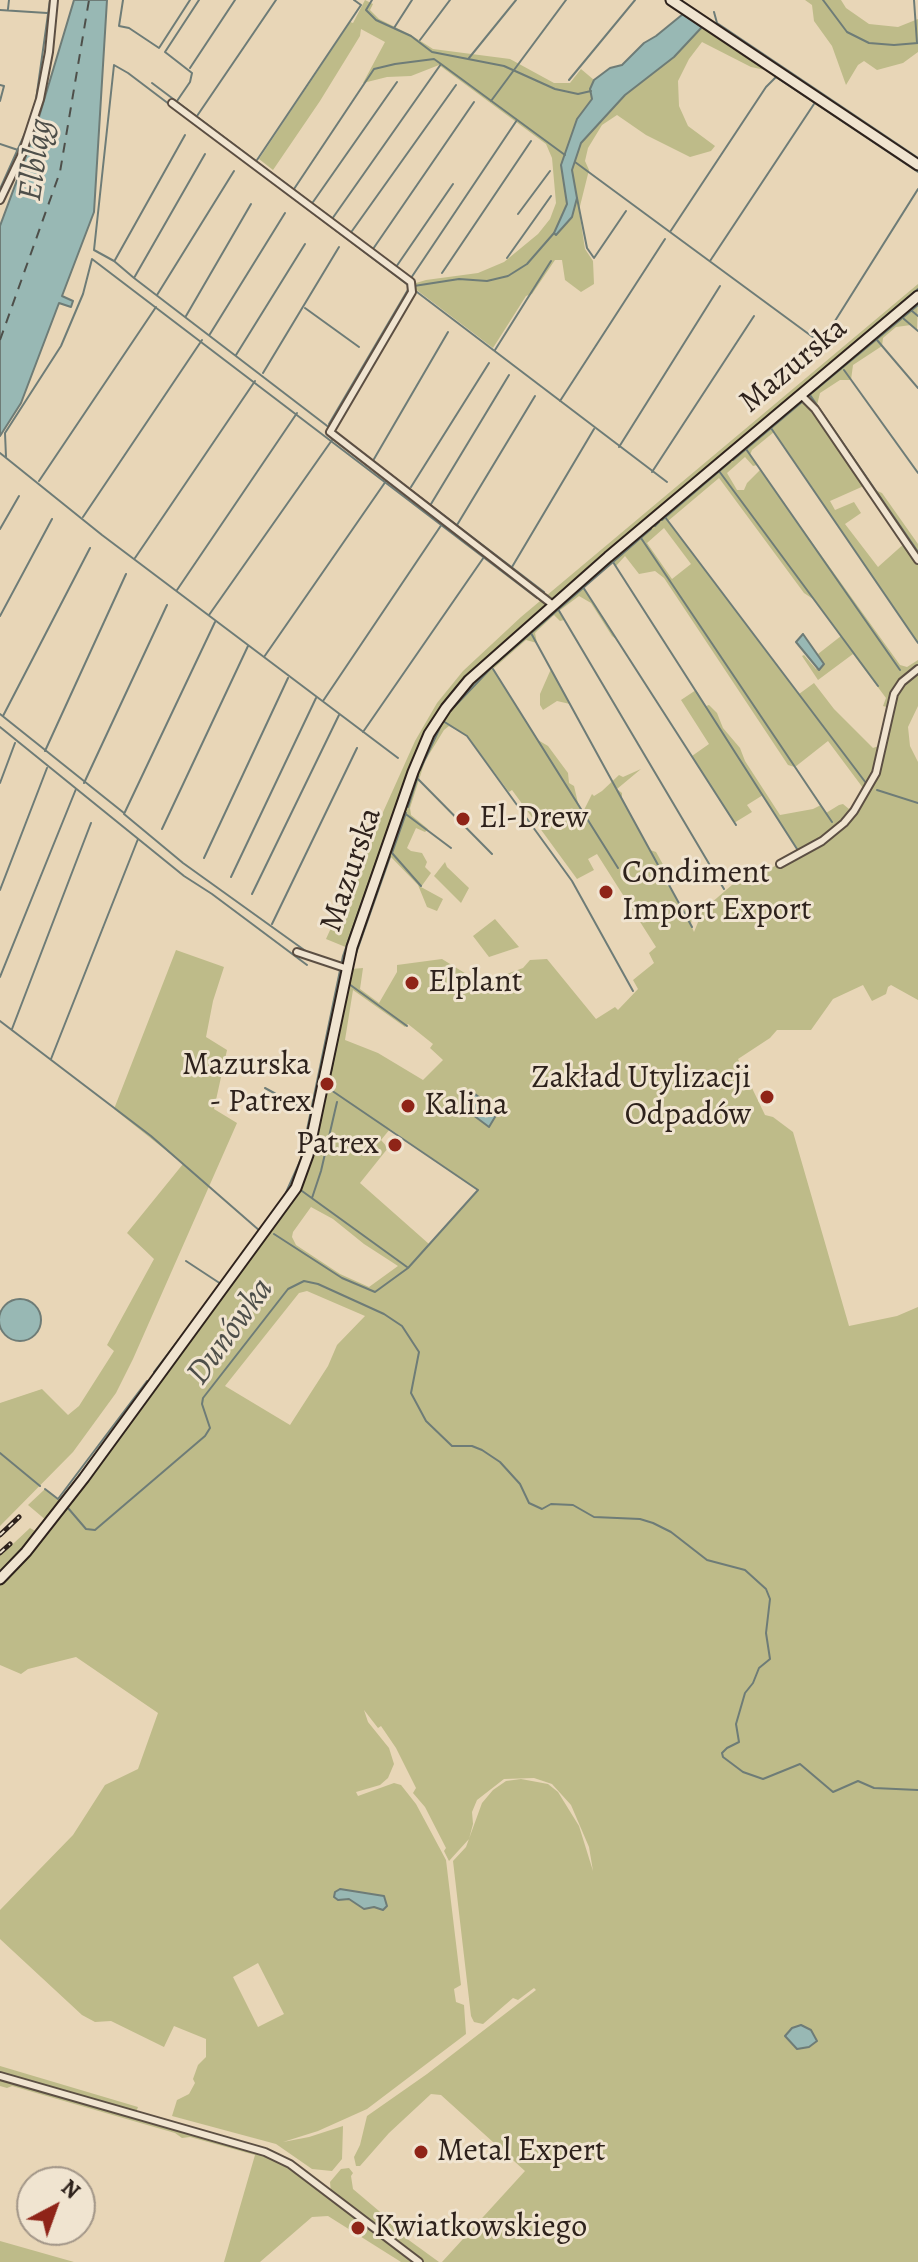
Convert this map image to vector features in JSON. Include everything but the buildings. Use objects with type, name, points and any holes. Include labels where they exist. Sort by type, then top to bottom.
[{"type":"main road","points":[[671,0],[918,165]]},
{"type":"main road","name":"Mazurska","points":[[0,1579],[26,1552],[84,1478],[210,1310],[296,1188],[308,1155],[345,968],[413,772],[434,725],[464,685],[553,605],[918,296]]},
{"type":"street","points":[[0,200],[22,154],[40,99],[54,0]]},
{"type":"street","points":[[172,103],[411,282],[412,292],[330,432],[553,605]]},
{"type":"street","points":[[801,395],[815,409],[918,560]]},
{"type":"street","points":[[780,864],[822,841],[854,811],[876,773],[894,694],[902,682],[918,669]]},
{"type":"street","points":[[297,952],[345,968]]},
{"type":"street","points":[[0,2076],[265,2152],[290,2164],[419,2262]]},
{"type":"shaded area","points":[[365,0],[373,4],[370,10],[379,19],[433,49],[510,59],[554,83],[570,83],[581,69],[594,80],[590,89],[592,99],[577,119],[561,165],[567,204],[554,233],[577,198],[572,170],[581,143],[625,95],[674,57],[702,27],[770,71],[751,67],[702,42],[689,59],[678,81],[679,106],[688,126],[715,146],[711,151],[690,157],[646,135],[617,115],[602,125],[588,148],[585,161],[589,170],[579,210],[585,249],[593,261],[594,284],[581,292],[565,280],[562,260],[555,260],[532,294],[526,296],[493,348],[414,288],[416,283],[426,280],[478,273],[504,262],[538,234],[550,219],[556,203],[552,158],[546,144],[439,65],[411,76],[387,77],[363,83],[385,42],[361,29],[360,36],[320,101],[273,170],[259,159],[350,22],[353,23]]},
{"type":"shaded area","points":[[805,0],[841,0],[846,8],[869,24],[898,27],[918,19],[918,52],[903,63],[877,70],[864,61],[846,85],[832,46],[814,21],[812,5]]},
{"type":"shaded area","points":[[918,284],[918,292],[441,709],[348,948],[326,939],[415,741],[437,703],[463,671],[521,617]]},
{"type":"shaded area","points":[[918,300],[917,330],[911,325],[896,327],[883,338],[882,346],[853,365],[851,380],[840,380],[820,393],[817,405],[875,490],[882,493],[918,544],[918,643],[774,432],[752,450],[750,455],[757,465],[753,466],[745,457],[727,473],[737,490],[744,490],[760,470],[900,665],[907,667],[918,660],[918,706],[908,727],[910,746],[918,762],[918,1000],[891,985],[886,994],[872,1001],[863,985],[833,999],[811,1030],[777,1030],[738,1059],[765,1115],[773,1117],[793,1132],[849,1326],[897,1316],[918,1307],[918,2262],[442,2262],[525,2171],[441,2095],[431,2094],[389,2133],[360,2166],[356,2166],[354,2157],[367,2116],[536,1990],[534,1988],[518,2000],[513,1998],[483,2024],[474,2022],[471,2016],[453,1861],[469,1839],[449,1861],[444,1851],[446,1848],[425,1807],[413,1793],[416,1788],[396,1748],[381,1726],[378,1728],[364,1710],[368,1722],[389,1748],[394,1764],[388,1778],[380,1785],[356,1792],[358,1796],[394,1783],[401,1785],[416,1804],[446,1860],[461,1985],[454,1989],[456,2002],[464,2005],[466,2034],[367,2109],[318,2131],[283,2142],[343,2126],[342,2159],[332,2171],[312,2169],[276,2144],[172,2116],[177,2100],[189,2094],[195,2083],[193,2079],[198,2065],[206,2057],[206,2039],[174,2026],[164,2047],[111,2021],[95,2022],[82,2015],[0,1939],[0,1910],[73,1835],[105,1785],[138,1769],[158,1713],[76,1657],[28,1669],[21,1674],[0,1665],[0,1584],[66,1506],[204,1323],[303,1182],[347,974],[418,767],[437,725],[469,684],[581,584],[616,639],[591,603],[579,596],[559,611],[564,620],[560,621],[554,615],[535,633],[537,643],[526,640],[493,669],[538,740],[548,746],[568,773],[569,783],[574,786],[583,812],[592,794],[594,796],[602,791],[619,775],[623,777],[641,769],[617,789],[622,793],[622,799],[650,850],[656,852],[665,868],[664,876],[679,903],[683,903],[692,916],[694,932],[703,910],[740,878],[761,864],[773,867],[799,853],[763,795],[747,805],[752,812],[734,823],[692,756],[709,744],[681,700],[696,690],[706,706],[709,705],[717,713],[723,728],[740,748],[780,815],[821,805],[826,813],[843,804],[849,809],[866,792],[828,741],[795,767],[788,765],[664,578],[655,571],[639,574],[625,556],[616,566],[611,558]],"holes":[[[719,478],[804,593],[813,599],[841,636],[818,654],[824,664],[821,668],[816,669],[802,656],[818,680],[853,654],[886,698],[883,706],[890,708],[881,745],[873,748],[834,709],[814,683],[799,694],[668,521]],[[866,485],[906,542],[878,567],[845,524],[861,513],[854,502],[835,510],[830,501]],[[664,528],[691,564],[672,579],[647,543]],[[449,726],[467,736],[509,792],[512,790],[577,879],[594,870],[588,859],[597,854],[656,947],[649,953],[654,963],[633,980],[638,989],[618,1010],[615,1007],[596,1019],[547,959],[530,960],[523,968],[504,975],[489,988],[442,959],[397,965],[397,972],[379,1003],[360,989],[363,968],[351,969],[390,856],[418,885],[427,907],[437,911],[443,899],[421,887],[431,873],[425,867],[427,862],[422,853],[407,848],[416,828],[425,832],[428,829],[411,815],[410,808],[425,761]],[[353,990],[405,1027],[408,1024],[433,1044],[430,1048],[443,1060],[423,1080],[378,1053],[345,1040]],[[390,1129],[478,1190],[429,1244],[360,1183],[388,1148],[381,1140]],[[311,1207],[333,1219],[398,1266],[369,1287],[340,1274],[296,1245],[292,1237]],[[307,1291],[365,1316],[337,1345],[328,1366],[290,1425],[225,1386],[299,1293]],[[534,1778],[552,1784],[571,1805],[589,1847],[593,1871],[579,1826],[558,1792],[548,1784],[521,1779],[506,1781],[482,1803],[469,1838],[472,1812],[477,1800],[504,1779]],[[258,1963],[284,2014],[258,2027],[233,1977]]]},
{"type":"shaded area","points":[[551,669],[570,704],[557,701],[543,710],[540,694]]},
{"type":"shaded area","points":[[445,862],[469,888],[461,903],[434,876]]},
{"type":"shaded area","points":[[495,919],[519,947],[489,957],[473,936]]},
{"type":"shaded area","points":[[176,950],[224,967],[206,1037],[227,1050],[214,1109],[237,1123],[116,1393],[73,1452],[0,1526],[0,1403],[42,1389],[68,1415],[79,1406],[114,1351],[107,1345],[154,1259],[127,1233],[183,1164],[114,1109]]},
{"type":"shaded area","points":[[45,1489],[62,1502],[47,1521],[28,1505]]},
{"type":"shaded area","points":[[30,1528],[37,1532],[0,1575],[0,1556]]},
{"type":"shaded area","points":[[0,2066],[138,2107],[135,2115],[278,2158],[419,2262],[401,2262],[328,2216],[312,2217],[260,2262],[224,2262],[255,2155],[190,2137],[182,2138],[175,2133],[12,2086],[0,2086]]},
{"type":"shaded area","points":[[349,2168],[353,2173],[353,2189],[399,2233],[439,2262],[424,2262],[331,2192],[330,2182],[341,2169]]},
{"type":"shaded area","points":[[0,2241],[74,2262],[0,2262]]},
{"type":"water","name":"Elbląg","points":[[74,0],[107,0],[94,212],[62,296],[73,301],[71,307],[59,303],[21,403],[0,436],[0,226],[33,137]]},
{"type":"water","points":[[683,14],[702,27],[674,57],[625,95],[581,143],[572,170],[577,198],[572,217],[556,235],[554,233],[567,204],[561,165],[577,119],[592,99],[590,89],[594,80],[610,68],[622,65],[644,43]]},
{"type":"water","points":[[803,634],[824,664],[819,670],[796,642]]},
{"type":"water","points":[[475,1094],[498,1112],[489,1127],[465,1109]]},
{"type":"water","points":[[20,1299],[35,1305],[41,1320],[35,1335],[20,1341],[5,1335],[-1,1320],[5,1305]]},
{"type":"water","points":[[340,1889],[384,1896],[387,1906],[383,1910],[374,1907],[364,1909],[349,1899],[338,1900],[334,1897]]},
{"type":"water","points":[[801,2025],[811,2030],[817,2041],[809,2047],[797,2049],[785,2036],[792,2028]]},
{"type":"waterway","points":[[8,9],[9,0]]},
{"type":"waterway","name":"Elbląg","points":[[0,189],[36,100],[50,0]]},
{"type":"waterway","points":[[123,0],[119,26],[129,28],[159,48],[190,0]]},
{"type":"waterway","points":[[177,101],[190,82],[192,73],[165,52],[199,0]]},
{"type":"waterway","points":[[190,68],[235,0]]},
{"type":"waterway","points":[[197,116],[276,0]]},
{"type":"waterway","points":[[257,160],[361,5],[354,0]]},
{"type":"waterway","points":[[372,0],[366,10],[376,20],[411,36],[432,52],[504,66],[555,89],[578,94],[591,91]]},
{"type":"waterway","points":[[394,28],[412,0]]},
{"type":"waterway","points":[[420,40],[450,0]]},
{"type":"waterway","points":[[469,58],[516,0]]},
{"type":"waterway","points":[[491,101],[566,0]]},
{"type":"waterway","points":[[569,80],[635,0]]},
{"type":"waterway","points":[[823,0],[847,32],[869,43],[918,43]]},
{"type":"waterway","points":[[914,0],[917,43]]},
{"type":"waterway","points":[[0,10],[47,13]]},
{"type":"waterway","points":[[714,12],[717,23],[918,158]]},
{"type":"waterway","points":[[294,189],[374,69],[434,59],[441,64]]},
{"type":"waterway","points":[[332,219],[441,64],[565,155]]},
{"type":"waterway","points":[[134,278],[114,261],[94,250],[114,65],[408,285]]},
{"type":"waterway","points":[[829,349],[670,232],[766,87],[776,77],[918,172]]},
{"type":"waterway","points":[[313,202],[397,82]]},
{"type":"waterway","points":[[152,83],[358,238]]},
{"type":"waterway","points":[[0,85],[4,86],[0,101]]},
{"type":"waterway","points":[[352,231],[456,85]]},
{"type":"waterway","points":[[373,249],[474,102]]},
{"type":"waterway","points":[[710,261],[814,104]]},
{"type":"waterway","points":[[411,278],[517,120]]},
{"type":"waterway","points":[[115,260],[185,135]]},
{"type":"waterway","points":[[442,273],[531,141]]},
{"type":"waterway","name":"Elbląg","points":[[0,144],[18,150]]},
{"type":"waterway","points":[[205,154],[134,278],[544,592]]},
{"type":"waterway","points":[[575,162],[670,232]]},
{"type":"waterway","points":[[157,295],[234,171]]},
{"type":"waterway","points":[[518,214],[550,171]]},
{"type":"waterway","points":[[396,267],[453,184]]},
{"type":"waterway","points":[[823,340],[918,189]]},
{"type":"waterway","points":[[507,258],[551,196]]},
{"type":"waterway","points":[[577,198],[587,248],[594,258],[626,211]]},
{"type":"waterway","points":[[186,316],[251,204]]},
{"type":"waterway","points":[[210,334],[285,213]]},
{"type":"waterway","points":[[414,286],[459,279],[487,281],[508,276],[527,264],[554,233]]},
{"type":"waterway","points":[[560,401],[665,239]]},
{"type":"waterway","points":[[236,355],[305,244]]},
{"type":"waterway","points":[[263,373],[339,247]]},
{"type":"waterway","points":[[6,457],[5,433],[61,346],[83,294],[92,259],[537,598]]},
{"type":"waterway","points":[[495,350],[551,261]]},
{"type":"waterway","points":[[619,447],[720,286]]},
{"type":"waterway","points":[[329,424],[409,288]]},
{"type":"waterway","points":[[413,289],[667,482]]},
{"type":"waterway","points":[[847,349],[918,289]]},
{"type":"waterway","points":[[807,397],[918,305]]},
{"type":"waterway","points":[[39,481],[156,307]]},
{"type":"waterway","points":[[305,308],[359,347]]},
{"type":"waterway","points":[[912,311],[918,316]]},
{"type":"waterway","points":[[652,472],[754,316]]},
{"type":"waterway","points":[[904,319],[918,331]]},
{"type":"waterway","points":[[374,459],[448,332]]},
{"type":"waterway","points":[[83,517],[202,340]]},
{"type":"waterway","points":[[877,340],[918,388]]},
{"type":"waterway","points":[[411,487],[489,363]]},
{"type":"waterway","points":[[844,370],[918,473]]},
{"type":"waterway","points":[[431,504],[509,375]]},
{"type":"waterway","points":[[135,558],[255,381]]},
{"type":"waterway","points":[[810,395],[918,552]]},
{"type":"waterway","points":[[457,525],[535,396]]},
{"type":"waterway","points":[[733,460],[802,402]]},
{"type":"waterway","points":[[177,590],[297,413]]},
{"type":"waterway","points":[[771,428],[918,643]]},
{"type":"waterway","points":[[512,567],[594,429]]},
{"type":"waterway","points":[[209,615],[332,440]]},
{"type":"waterway","points":[[746,449],[900,670]]},
{"type":"waterway","points":[[0,453],[102,535],[398,758]]},
{"type":"waterway","points":[[662,520],[730,462]]},
{"type":"waterway","points":[[719,471],[878,686]]},
{"type":"waterway","points":[[264,657],[386,481]]},
{"type":"waterway","points":[[0,529],[19,496]]},
{"type":"waterway","points":[[665,517],[866,783]]},
{"type":"waterway","points":[[0,616],[52,519]]},
{"type":"waterway","points":[[655,526],[659,522]]},
{"type":"waterway","points":[[323,701],[442,524]]},
{"type":"waterway","points":[[454,707],[492,667],[651,529]]},
{"type":"waterway","points":[[641,538],[832,822]]},
{"type":"waterway","points":[[3,716],[90,548]]},
{"type":"waterway","points":[[363,732],[484,557]]},
{"type":"waterway","points":[[613,562],[797,849]]},
{"type":"waterway","points":[[45,751],[126,574]]},
{"type":"waterway","points":[[583,587],[736,825]]},
{"type":"waterway","points":[[84,783],[167,605]]},
{"type":"waterway","points":[[558,609],[724,889]]},
{"type":"waterway","points":[[215,622],[124,814],[183,863],[307,952]]},
{"type":"waterway","points":[[531,633],[692,927]]},
{"type":"waterway","points":[[162,829],[248,646]]},
{"type":"waterway","points":[[493,669],[618,868]]},
{"type":"waterway","points":[[204,858],[288,678]]},
{"type":"waterway","points":[[231,877],[316,698]]},
{"type":"waterway","points":[[0,714],[124,813]]},
{"type":"waterway","points":[[252,894],[339,715]]},
{"type":"waterway","points":[[420,770],[443,721],[467,736],[572,881],[633,991]]},
{"type":"waterway","points":[[0,727],[184,876],[307,965]]},
{"type":"waterway","points":[[0,783],[15,743]]},
{"type":"waterway","points":[[272,924],[357,748]]},
{"type":"waterway","points":[[0,890],[47,768]]},
{"type":"waterway","points":[[408,807],[418,776]]},
{"type":"waterway","points":[[417,778],[492,854]]},
{"type":"waterway","points":[[0,977],[76,789]]},
{"type":"waterway","points":[[284,1197],[301,1159],[343,956],[402,789]]},
{"type":"waterway","points":[[877,790],[918,803]]},
{"type":"waterway","points":[[406,813],[392,853],[421,886]]},
{"type":"waterway","points":[[407,815],[451,848]]},
{"type":"waterway","points":[[12,1029],[91,823]]},
{"type":"waterway","points":[[51,1059],[138,839]]},
{"type":"waterway","points":[[353,962],[390,857]]},
{"type":"waterway","points":[[349,984],[407,1026]]},
{"type":"waterway","points":[[331,1071],[342,1015]]},
{"type":"waterway","points":[[0,1021],[151,1136],[260,1231]]},
{"type":"waterway","points":[[265,1088],[309,1112]]},
{"type":"waterway","points":[[274,1234],[342,1278],[375,1292],[408,1268],[478,1190],[328,1088]]},
{"type":"waterway","points":[[312,1198],[337,1102]]},
{"type":"waterway","points":[[302,1191],[407,1267]]},
{"type":"waterway","points":[[186,1261],[221,1284]]},
{"type":"waterway","name":"Dunówka","points":[[68,1508],[86,1529],[95,1530],[205,1436],[210,1428],[203,1398],[288,1289],[304,1281],[318,1284],[384,1314],[402,1326],[419,1352],[411,1393],[426,1421],[452,1446],[472,1446],[500,1462],[520,1484],[529,1503],[542,1509],[551,1504],[573,1505],[594,1517],[640,1519],[653,1523],[671,1532],[707,1560],[745,1570],[766,1589],[770,1599],[766,1633],[770,1659],[759,1668],[745,1693],[736,1724],[739,1742],[727,1748],[722,1753],[723,1757],[743,1772],[763,1779],[800,1764],[833,1792],[858,1781],[874,1788],[918,1790]]},
{"type":"waterway","points":[[154,1372],[210,1299]]},
{"type":"waterway","points":[[58,1499],[147,1381]]},
{"type":"waterway","name":"Dunówka","points":[[0,1453],[40,1486]]},
{"type":"waterway","name":"Dunówka","points":[[45,1489],[58,1499]]},
{"type":"ferry route","points":[[0,340],[60,172],[89,0]]},
{"type":"railway","points":[[0,1535],[19,1517]]},
{"type":"railway","points":[[0,1553],[10,1544]]},
{"type":"place","name":"El-Drew","points":[[463,819]]},
{"type":"place","name":"Condiment Import Export","points":[[606,892]]},
{"type":"place","name":"Elplant","points":[[412,983]]},
{"type":"place","name":"Mazurska - Patrex","points":[[327,1084]]},
{"type":"place","name":"Zakład Utylizacji Odpadów","points":[[767,1097]]},
{"type":"place","name":"Kalina","points":[[408,1106]]},
{"type":"place","name":"Patrex","points":[[395,1145]]},
{"type":"place","name":"Metal Expert","points":[[421,2152]]},
{"type":"place","name":"Kwiatkowskiego","points":[[358,2228]]}]
